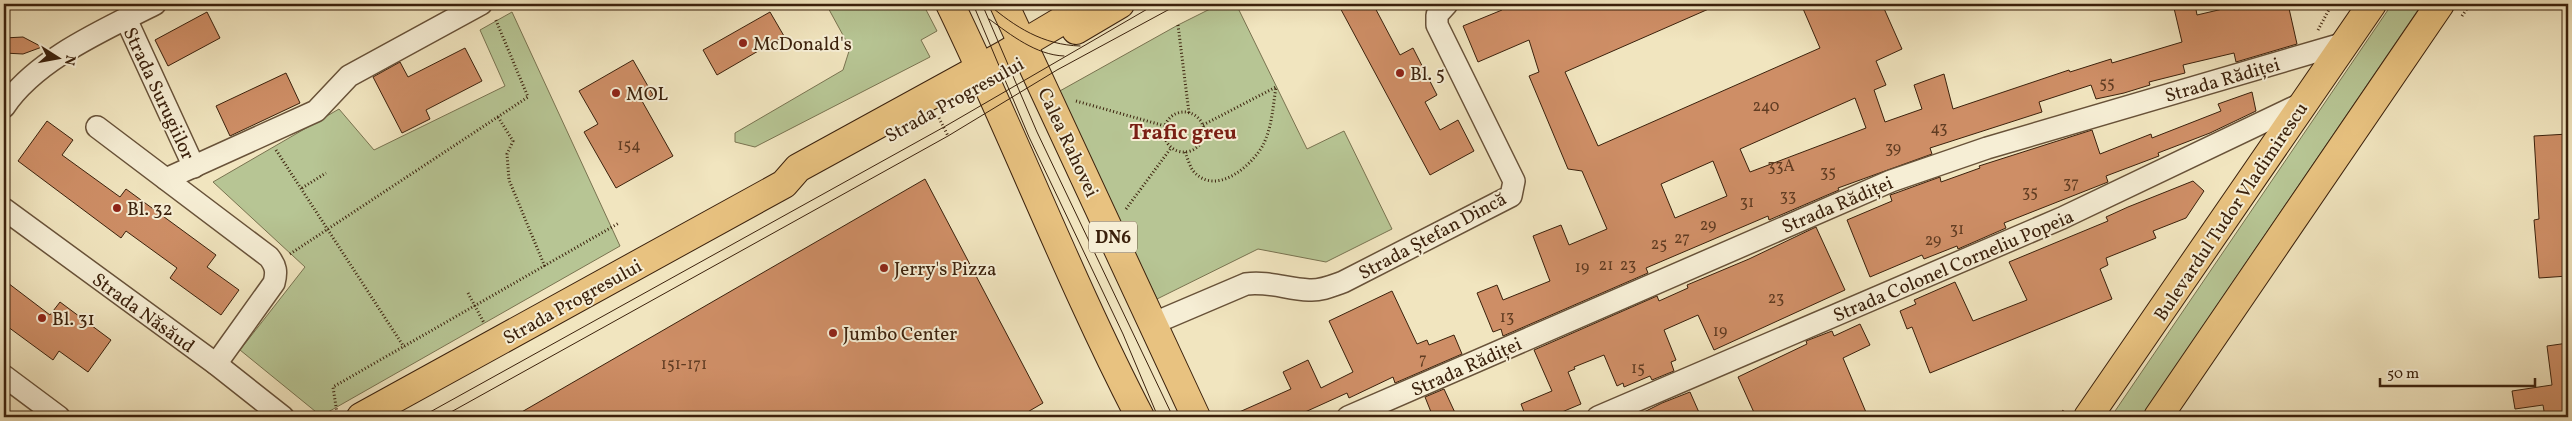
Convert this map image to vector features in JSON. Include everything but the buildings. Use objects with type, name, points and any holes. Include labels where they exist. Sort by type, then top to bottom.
[{"type":"main road","name":"DN6","points":[[950,4],[984,75],[1133,415]]},
{"type":"main road","name":"Calea Rahovei","points":[[1004,4],[1196,417]]},
{"type":"main road","name":"Strada Progresului","points":[[1027,50],[1090,4]]},
{"type":"main road","name":"Strada Progresului","points":[[361,417],[784,184],[798,168],[984,75],[1027,50],[1120,4]]},
{"type":"main road","name":"Bulevardul Tudor Vladimirescu","points":[[2088,417],[2372,4]]},
{"type":"main road","points":[[2158,417],[2440,4]]},
{"type":"street","points":[[4,107],[14,91],[38,68],[155,4]]},
{"type":"street","name":"Strada Ștefan Dincă","points":[[1152,324],[1246,284],[1263,282],[1309,290],[1323,289],[1343,282],[1511,196],[1514,181],[1437,25],[1437,15],[1447,4]]},
{"type":"street","points":[[166,179],[316,111],[349,76],[487,8]]},
{"type":"street","name":"Strada Surugiilor","points":[[126,19],[194,167]]},
{"type":"street","name":"Strada Rădiței","points":[[1348,417],[1891,180],[1987,148],[2345,43]]},
{"type":"street","points":[[2291,59],[2309,66],[2314,80],[2308,97]]},
{"type":"street","name":"Strada Colonel Corneliu Popeia","points":[[1598,417],[2062,218],[2235,137],[2308,97]]},
{"type":"street","name":"Strada Surugiilor","points":[[97,127],[269,257],[275,264]]},
{"type":"street","points":[[2235,137],[2254,138],[2261,144],[2263,153],[2260,167]]},
{"type":"street","name":"Strada Năsăud","points":[[4,209],[216,364],[272,415]]},
{"type":"street","points":[[216,364],[274,283],[277,274],[275,264]]},
{"type":"street","points":[[4,376],[59,417]]},
{"type":"path","points":[[275,264],[528,97],[487,8]]},
{"type":"path","points":[[1178,24],[1189,113]]},
{"type":"path","points":[[1186,152],[1195,173],[1204,179],[1229,178],[1242,170],[1264,144],[1271,124],[1276,87],[1203,125]]},
{"type":"path","points":[[1059,120],[1075,101],[1165,126]]},
{"type":"path","points":[[1189,113],[1200,120],[1203,125],[1201,143],[1197,148],[1186,152],[1171,148],[1165,138],[1165,126],[1174,115],[1189,113]]},
{"type":"path","points":[[498,117],[513,141],[507,154],[509,180],[546,267]]},
{"type":"path","points":[[266,135],[404,347]]},
{"type":"path","points":[[1124,212],[1171,148]]},
{"type":"path","points":[[302,188],[326,173]]},
{"type":"path","points":[[337,417],[333,387],[546,267],[619,223]]},
{"type":"path","points":[[468,292],[475,307]]},
{"type":"green space","points":[[826,4],[923,4],[937,31],[921,40],[930,57],[755,147],[735,142],[735,133],[843,70],[850,48]]},
{"type":"green space","points":[[1220,4],[1236,4],[1307,149],[1344,131],[1392,229],[1326,262],[1258,249],[1157,299],[1058,92],[1178,25]]},
{"type":"green space","points":[[2392,4],[2422,4],[2141,417],[2111,417]]},
{"type":"green space","points":[[512,12],[620,246],[321,416],[240,350],[305,267],[213,182],[339,109],[374,150],[505,86],[480,30]]},
{"type":"tram line","points":[[973,4],[1029,137],[1123,334],[1158,417]]},
{"type":"tram line","points":[[982,4],[1037,132],[1173,417]]},
{"type":"tram line","points":[[988,4],[1030,33],[1054,42],[1080,46]]},
{"type":"tram line","points":[[421,417],[944,127],[1156,4]]},
{"type":"tram line","points":[[442,417],[948,136],[1057,70],[1179,4]]},
{"type":"tram line","points":[[989,19],[1034,48],[1054,55],[1064,56]]},
{"type":"place","name":"McDonald's","points":[[743,43]]},
{"type":"place","name":"Bl. 5","points":[[1400,73]]},
{"type":"place","name":"MOL","points":[[616,93]]},
{"type":"place","name":"Bl. 32","points":[[117,208]]},
{"type":"place","name":"Jerry's Pizza","points":[[884,268]]},
{"type":"place","name":"Bl. 31","points":[[42,318]]},
{"type":"place","name":"Jumbo Center","points":[[833,333]]},
{"type":"district","name":"Trafic greu","points":[[1183,132]]}]
